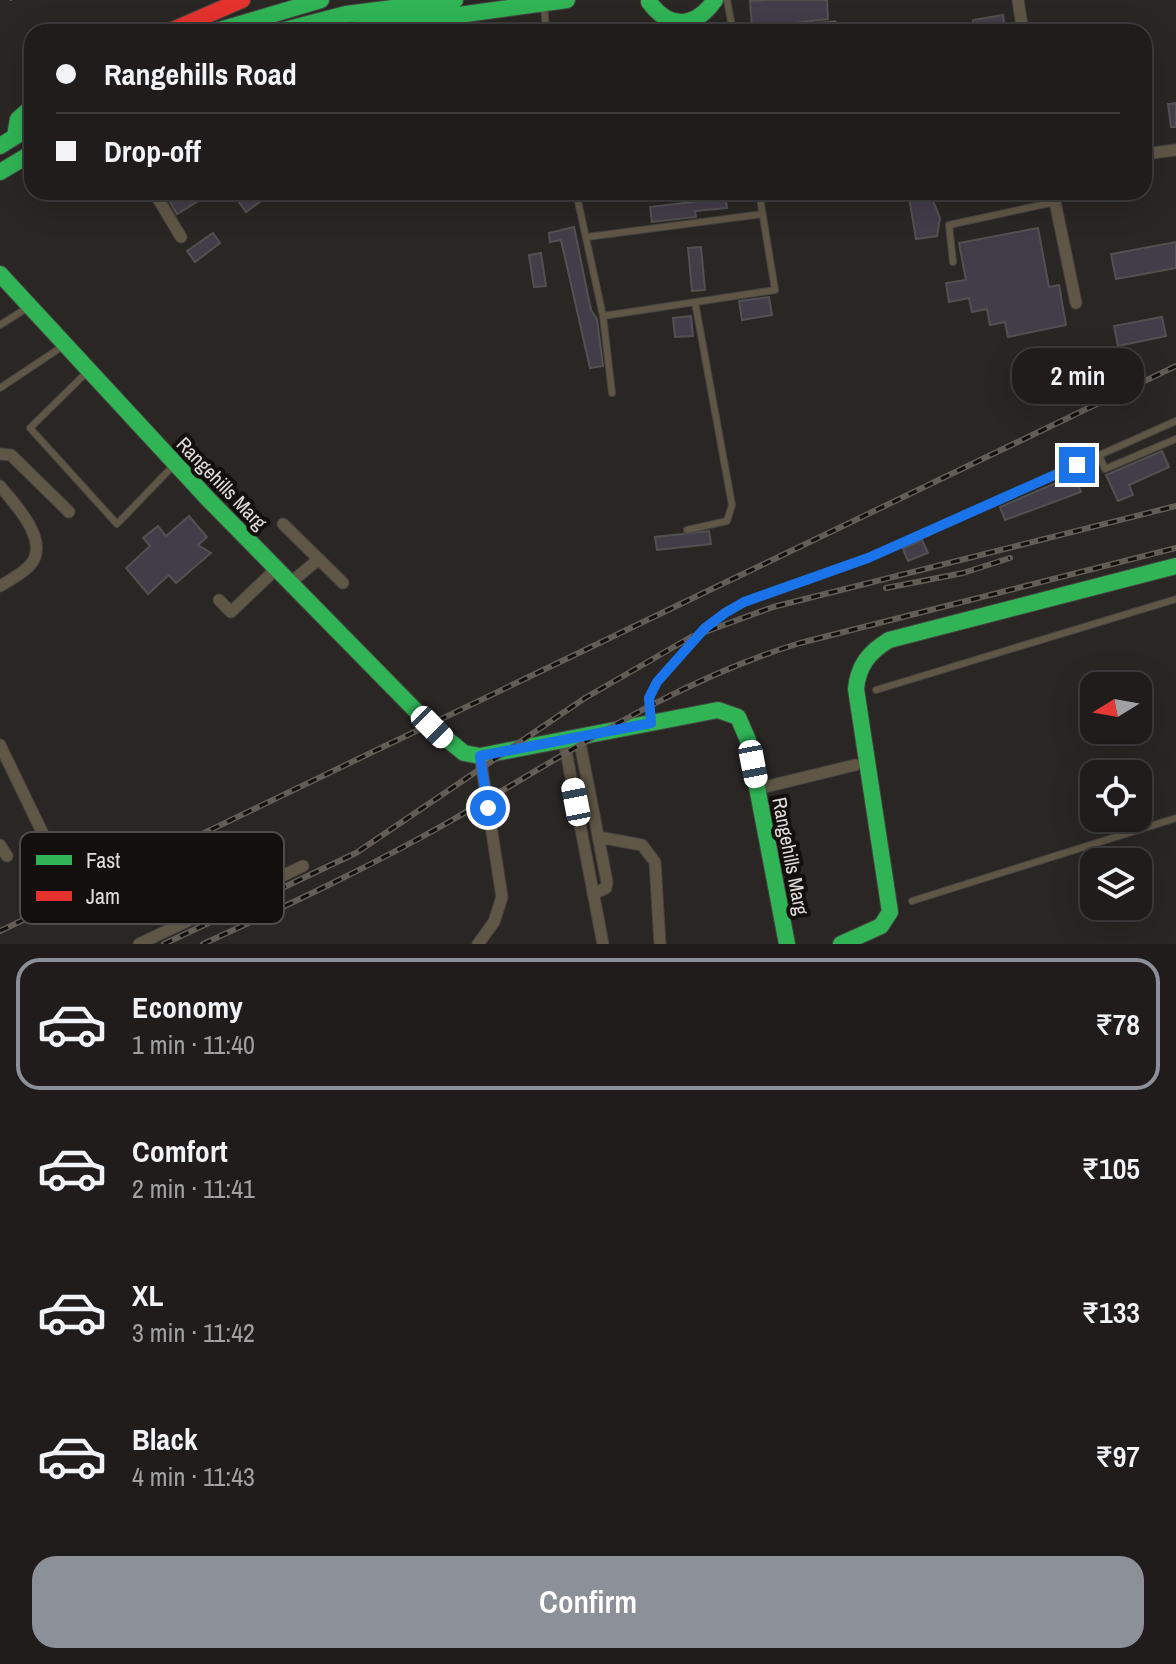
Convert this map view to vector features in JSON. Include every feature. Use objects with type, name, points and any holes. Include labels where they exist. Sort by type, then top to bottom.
[{"type":"main road","points":[[237,24],[321,0]]},
{"type":"main road","points":[[308,24],[346,14],[455,0]]},
{"type":"main road","points":[[393,24],[567,0]]},
{"type":"main road","points":[[686,24],[699,20],[715,0]]},
{"type":"main road","points":[[186,24],[237,1]]},
{"type":"main road","points":[[649,2],[662,19],[674,24]]},
{"type":"main road","points":[[15,136],[18,119],[24,114]]},
{"type":"main road","points":[[0,146],[24,131]]},
{"type":"main road","points":[[0,172],[24,158]]},
{"type":"main road","name":"Rangehills Marg","points":[[0,274],[276,569],[426,721],[464,753],[480,756],[718,710],[738,717],[748,740],[787,944]]},
{"type":"main road","points":[[841,944],[881,926],[890,912],[856,689],[856,676],[867,655],[889,640],[1176,566]]},
{"type":"street","points":[[1018,0],[1022,24]]},
{"type":"street","points":[[1152,153],[1176,150]]},
{"type":"street","points":[[159,200],[181,237]]},
{"type":"street","points":[[1055,200],[1076,303]]},
{"type":"street","points":[[0,454],[11,455],[69,512]]},
{"type":"street","points":[[0,486],[33,533],[37,551],[32,563],[0,586]]},
{"type":"street","points":[[283,524],[343,583]]},
{"type":"street","points":[[290,583],[319,559]]},
{"type":"street","points":[[219,600],[231,612],[276,569]]},
{"type":"street","points":[[571,740],[598,837],[607,885],[593,894]]},
{"type":"street","points":[[571,740],[603,944]]},
{"type":"street","points":[[0,745],[42,832]]},
{"type":"street","points":[[478,944],[494,922],[502,897],[480,756]]},
{"type":"street","points":[[757,789],[855,765]]},
{"type":"street","points":[[0,776],[13,768]]},
{"type":"street","points":[[598,837],[642,845],[655,862],[660,944]]},
{"type":"street","points":[[284,876],[303,866]]},
{"type":"street","points":[[139,944],[160,939],[189,924]]},
{"type":"lane","points":[[727,0],[732,24]]},
{"type":"lane","points":[[237,1],[240,23]]},
{"type":"lane","points":[[544,3],[545,24]]},
{"type":"lane","points":[[578,200],[603,316],[612,393]]},
{"type":"lane","points":[[603,316],[775,290],[760,200]]},
{"type":"lane","points":[[953,262],[949,225],[1043,200]]},
{"type":"lane","points":[[587,237],[763,214]]},
{"type":"lane","points":[[687,530],[727,521],[732,505],[695,302]]},
{"type":"lane","points":[[0,325],[29,307]]},
{"type":"lane","points":[[0,388],[65,345]]},
{"type":"lane","points":[[89,370],[30,428],[117,524],[175,464]]},
{"type":"lane","points":[[651,723],[649,698],[657,682],[705,628],[744,602],[868,558],[1176,421]]},
{"type":"lane","points":[[1099,455],[1105,469],[1176,439]]},
{"type":"lane","points":[[876,690],[1176,599]]},
{"type":"lane","points":[[912,901],[1176,818]]},
{"type":"building","points":[[827,0],[828,19],[752,24],[750,1]]},
{"type":"building","points":[[1003,15],[1004,24],[974,24],[973,20]]},
{"type":"building","points":[[1176,103],[1176,127],[1171,127],[1168,104]]},
{"type":"building","points":[[169,200],[200,200],[177,214]]},
{"type":"building","points":[[238,200],[262,200],[246,212]]},
{"type":"building","points":[[726,200],[727,208],[695,211],[696,217],[652,222],[650,207]]},
{"type":"building","points":[[910,200],[933,200],[940,218],[937,236],[916,239]]},
{"type":"building","points":[[574,227],[591,310],[597,319],[603,366],[590,368],[561,240],[550,242],[549,233]]},
{"type":"building","points":[[1038,228],[1049,287],[1059,285],[1066,325],[1008,337],[1005,322],[990,325],[987,309],[972,312],[969,298],[949,302],[946,283],[966,280],[959,243]]},
{"type":"building","points":[[213,233],[220,243],[195,262],[187,251]]},
{"type":"building","points":[[1176,242],[1176,268],[1116,279],[1111,254]]},
{"type":"building","points":[[701,247],[705,290],[692,291],[688,248]]},
{"type":"building","points":[[541,253],[546,286],[534,287],[529,255]]},
{"type":"building","points":[[769,297],[772,315],[742,320],[739,301]]},
{"type":"building","points":[[691,316],[693,336],[675,337],[673,318]]},
{"type":"building","points":[[1162,317],[1166,336],[1118,346],[1114,326]]},
{"type":"building","points":[[1162,451],[1169,467],[1129,485],[1133,495],[1118,501],[1106,475]]},
{"type":"building","points":[[1074,475],[1081,492],[1005,520],[1000,507]]},
{"type":"building","points":[[189,516],[207,537],[198,545],[211,553],[176,583],[169,575],[148,594],[126,568],[150,546],[143,538],[158,526],[166,536]]},
{"type":"building","points":[[709,531],[711,544],[657,550],[655,537]]},
{"type":"building","points":[[922,540],[928,553],[908,561],[903,549]]},
{"type":"railway","points":[[206,832],[1176,366]]},
{"type":"railway","points":[[284,887],[356,853],[585,698],[691,637],[773,607],[1176,506]]},
{"type":"railway","points":[[284,906],[392,853],[622,721],[709,677],[800,643],[1176,548]]},
{"type":"railway","points":[[886,588],[963,573],[1010,558]]},
{"type":"railway","points":[[0,931],[20,921]]},
{"type":"railway","points":[[164,944],[206,924]]},
{"type":"railway","points":[[203,944],[246,924]]},
{"type":"traffic: fast","points":[[240,24],[321,0]]},
{"type":"traffic: fast","points":[[308,24],[346,14],[455,0]]},
{"type":"traffic: fast","points":[[393,24],[567,0]]},
{"type":"traffic: fast","points":[[649,2],[665,17],[682,22],[699,16],[715,0]]},
{"type":"traffic: fast","points":[[15,136],[18,119],[24,114]]},
{"type":"traffic: fast","points":[[0,146],[24,131]]},
{"type":"traffic: fast","points":[[0,172],[24,158]]},
{"type":"traffic: fast","points":[[0,274],[208,499],[420,715]]},
{"type":"traffic: fast","points":[[841,944],[881,926],[890,912],[856,689],[859,673],[870,655],[889,640],[1176,566]]},
{"type":"traffic: fast","points":[[432,727],[464,753],[480,756],[718,710],[738,717],[748,740],[787,944]]},
{"type":"traffic: jam","points":[[186,24],[242,0]]},
{"type":"route","points":[[488,808],[480,756],[651,723],[649,698],[657,682],[705,628],[725,613],[744,602],[819,578],[868,558],[1077,465]]}]
